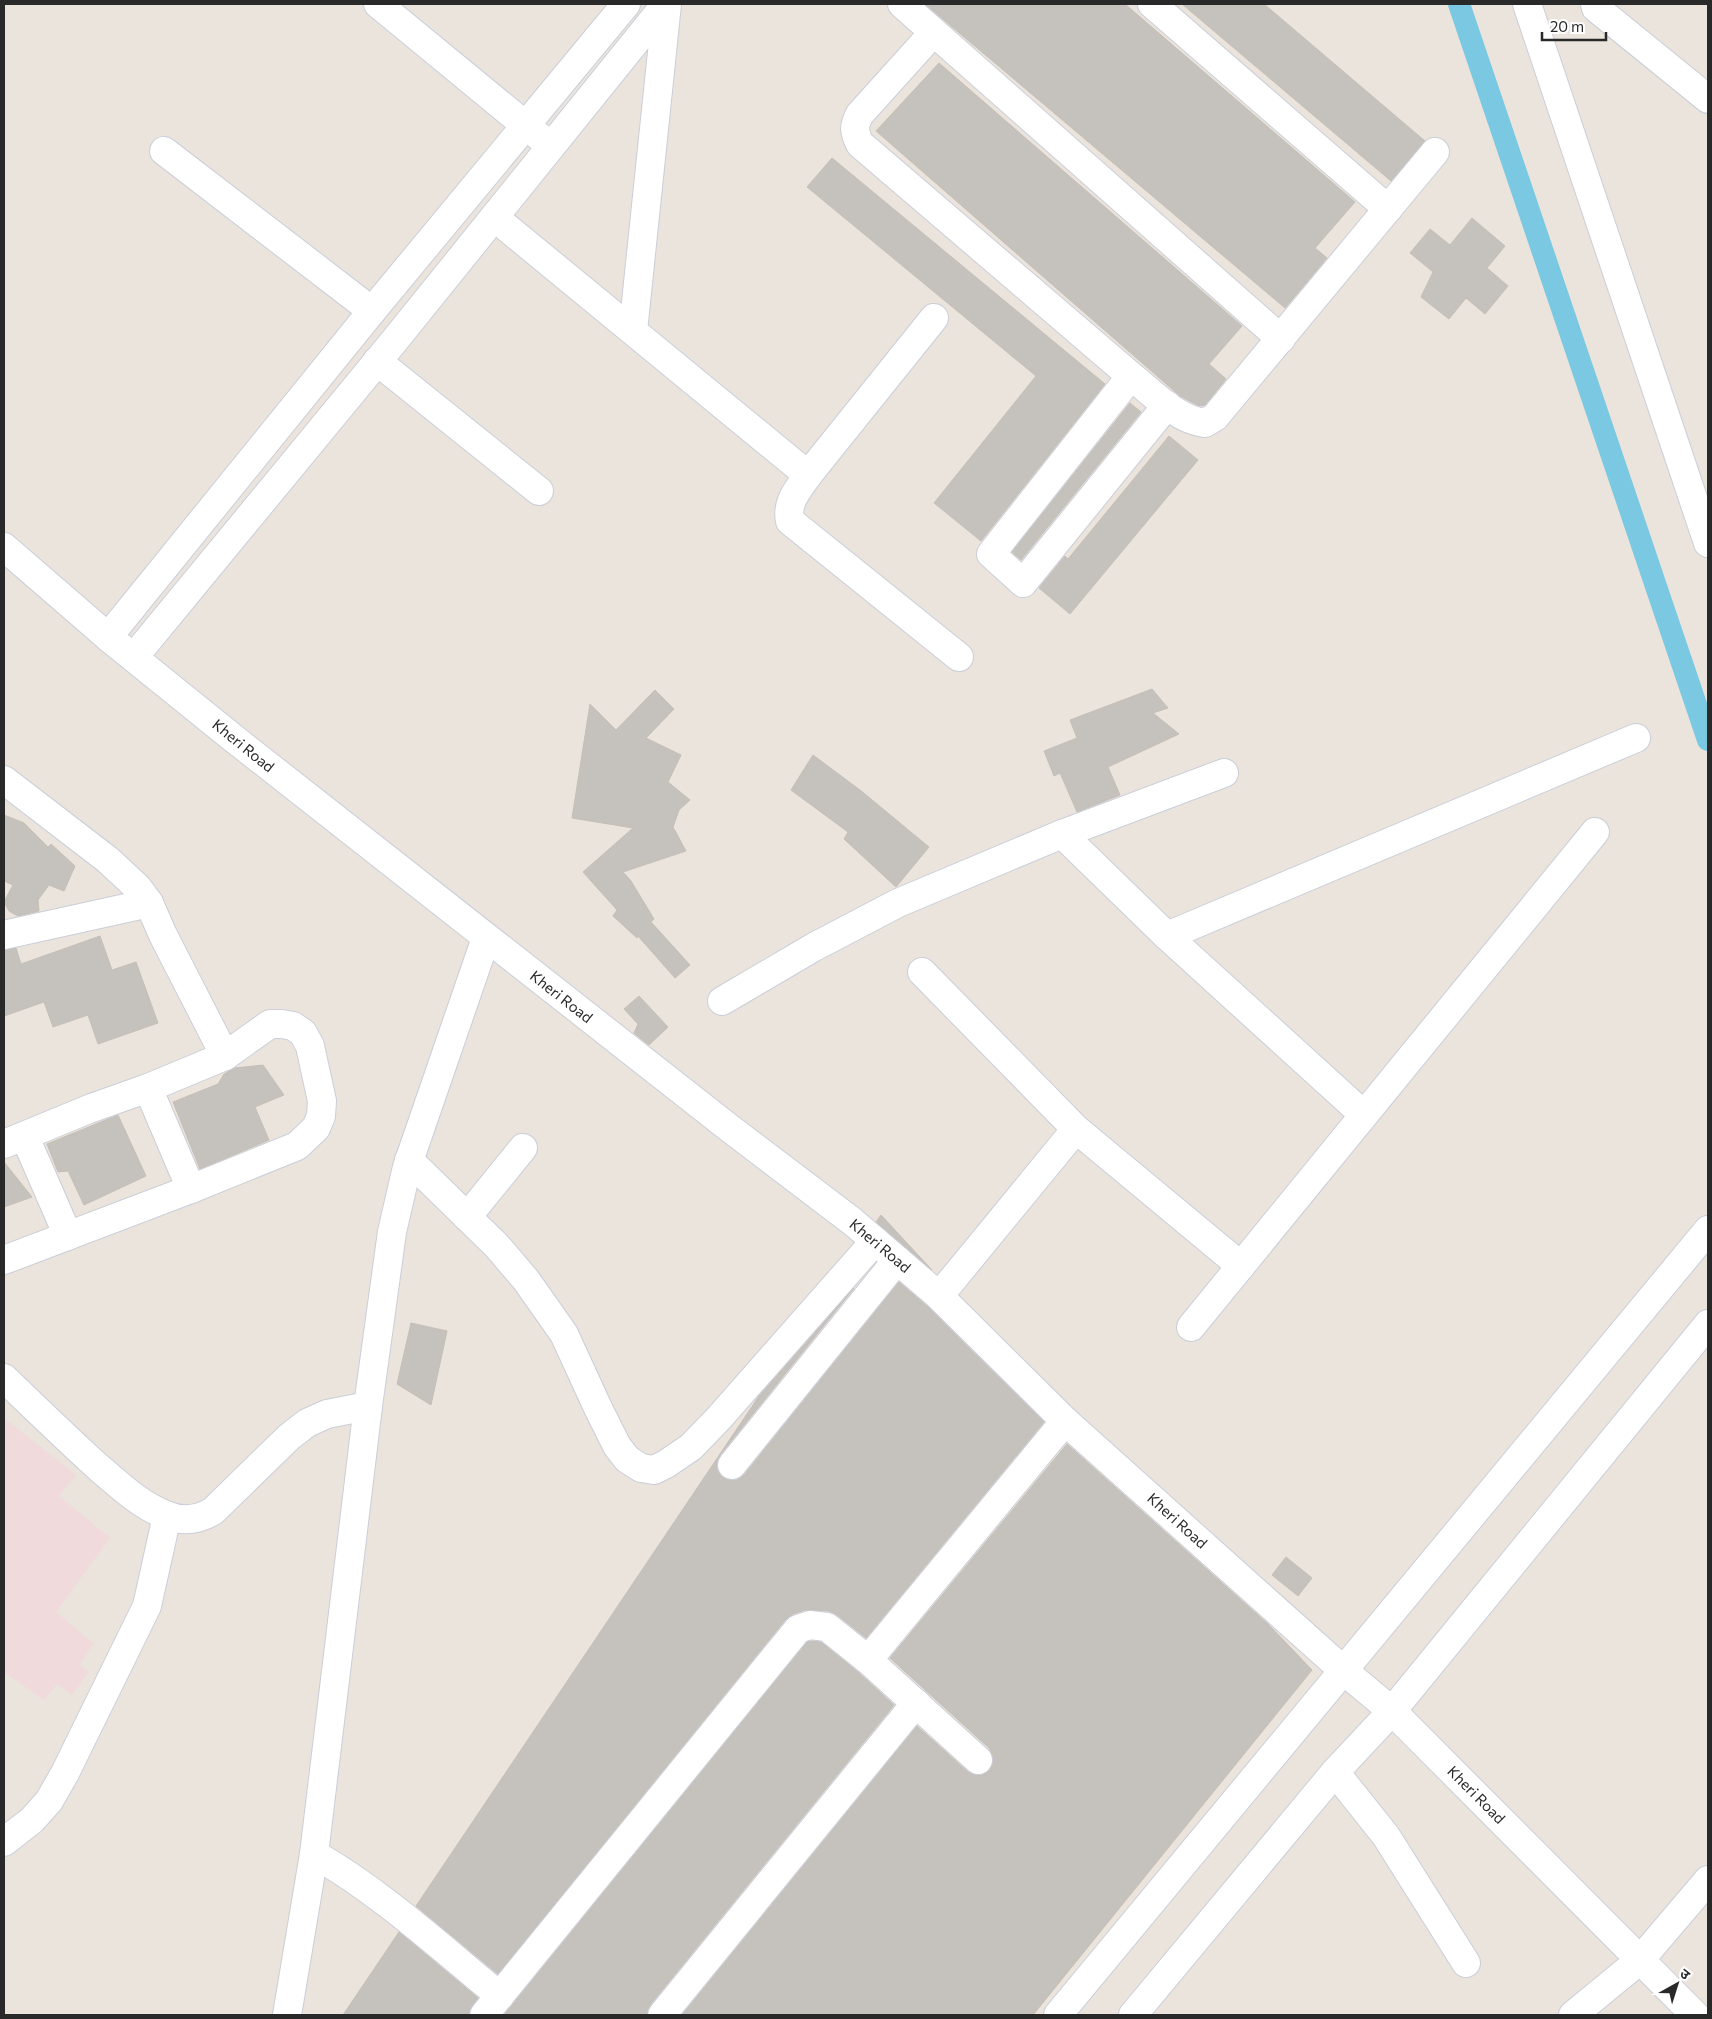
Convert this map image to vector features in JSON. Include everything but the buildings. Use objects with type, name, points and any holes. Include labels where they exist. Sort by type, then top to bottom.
[{"type":"street","points":[[378,4],[551,147]]},
{"type":"street","points":[[108,637],[372,311],[626,4]]},
{"type":"street","points":[[134,657],[666,4]]},
{"type":"street","points":[[633,331],[666,4]]},
{"type":"street","points":[[902,4],[1281,339]]},
{"type":"street","points":[[1152,4],[1388,209]]},
{"type":"street","points":[[1527,4],[1708,543]]},
{"type":"street","points":[[1595,4],[1596,8],[1708,99]]},
{"type":"street","points":[[933,33],[860,114],[854,132],[860,144],[1167,405],[1196,422],[1206,423],[1215,416],[1436,152]]},
{"type":"street","points":[[164,151],[372,311]]},
{"type":"street","points":[[494,217],[808,475]]},
{"type":"street","points":[[934,318],[793,496],[789,505],[790,521],[959,657]]},
{"type":"street","points":[[377,361],[539,491]]},
{"type":"street","points":[[1132,376],[991,554],[1023,583],[1167,405]]},
{"type":"street","name":"Kheri Road","points":[[4,547],[108,637],[233,738],[875,1241],[939,1296],[1064,1421],[1344,1671],[1392,1711],[1695,2015]]},
{"type":"street","points":[[1167,936],[1636,738]]},
{"type":"street","points":[[722,1001],[814,947],[898,903],[1062,834],[1224,773]]},
{"type":"street","points":[[4,780],[108,860],[138,888],[149,903],[225,1056]]},
{"type":"street","points":[[1191,1327],[1595,832]]},
{"type":"street","points":[[1062,834],[1167,936],[1364,1115]]},
{"type":"street","points":[[4,935],[149,903]]},
{"type":"street","points":[[287,2015],[314,1854],[368,1406],[392,1232],[409,1160],[486,938]]},
{"type":"street","points":[[922,972],[1076,1129],[1241,1266]]},
{"type":"street","points":[[4,1260],[68,1236],[191,1189],[297,1146],[316,1128],[321,1116],[322,1101],[310,1046],[303,1033],[293,1026],[270,1024],[225,1056],[148,1088],[88,1109],[14,1141],[68,1236]]},
{"type":"street","points":[[148,1088],[191,1189]]},
{"type":"street","points":[[939,1296],[1076,1129]]},
{"type":"street","points":[[467,1217],[523,1148]]},
{"type":"street","points":[[409,1160],[497,1246],[526,1280],[564,1334],[617,1446],[627,1459],[641,1468],[654,1470],[691,1447],[719,1418],[875,1241]]},
{"type":"street","points":[[1058,2015],[1708,1230]]},
{"type":"street","points":[[732,1466],[897,1260]]},
{"type":"street","points":[[1133,2015],[1335,1772],[1392,1711],[1708,1324]]},
{"type":"street","points":[[4,1378],[124,1490],[146,1506],[167,1516],[193,1519],[213,1511],[289,1437],[307,1423],[327,1414],[368,1406]]},
{"type":"street","points":[[868,1660],[1064,1421]]},
{"type":"street","points":[[9,1830],[49,1801],[139,1624],[150,1593],[167,1516]]},
{"type":"street","points":[[314,1854],[372,1891],[492,2006],[798,1629],[810,1625],[827,1627],[868,1660],[978,1760]]},
{"type":"street","points":[[662,2015],[916,1703]]},
{"type":"street","points":[[1335,1772],[1386,1836],[1466,1963]]},
{"type":"street","points":[[1572,2015],[1640,1960],[1708,1880]]},
{"type":"shaded area","points":[[4,1418],[76,1475],[59,1496],[110,1538],[56,1612],[94,1644],[79,1665],[89,1672],[72,1695],[57,1684],[44,1700],[4,1672]]},
{"type":"waterway","points":[[1459,4],[1708,740]]}]
